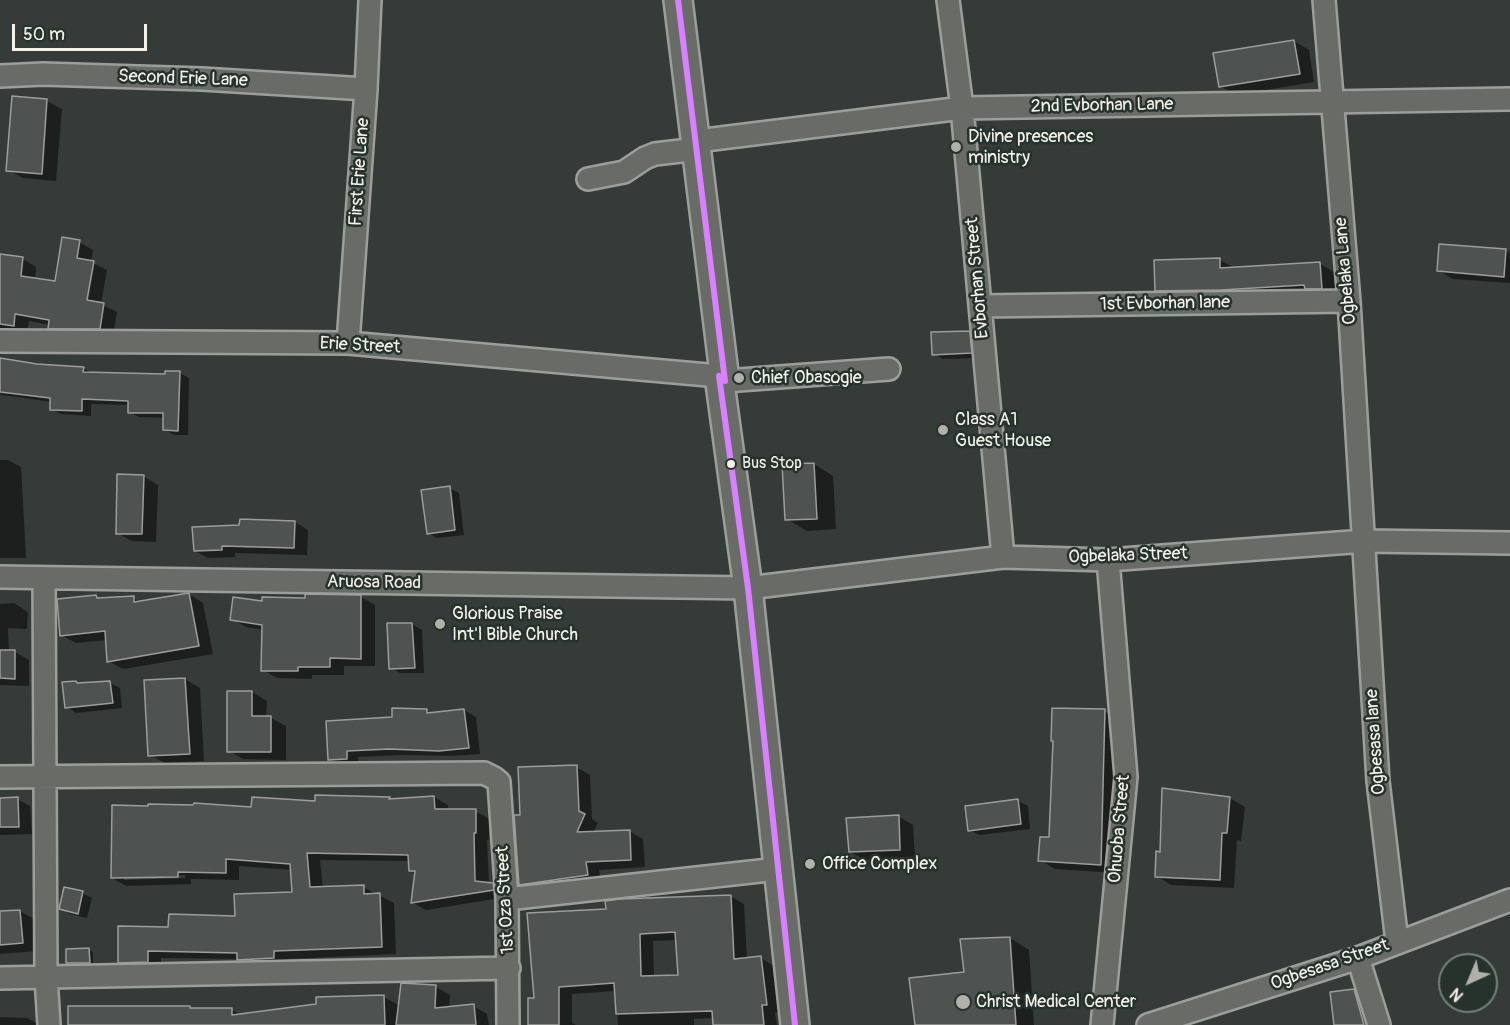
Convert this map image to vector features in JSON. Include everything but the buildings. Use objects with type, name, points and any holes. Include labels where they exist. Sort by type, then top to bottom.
[{"type":"main road","points":[[678,0],[748,588],[795,1025]]},
{"type":"street","name":"First Erie Lane","points":[[348,343],[370,0]]},
{"type":"street","name":"Evborhan Street","points":[[948,0],[962,108],[1003,557]]},
{"type":"street","name":"Ogbelaka Lane","points":[[1324,0],[1349,301],[1365,541]]},
{"type":"street","name":"Second Erie Lane","points":[[0,76],[43,74],[202,79],[366,89]]},
{"type":"street","name":"2nd Evborhan Lane","points":[[588,178],[624,172],[655,154],[697,145],[962,108],[1510,99]]},
{"type":"street","name":"1st Evborhan lane","points":[[980,306],[1349,301]]},
{"type":"street","name":"Erie Street","points":[[0,340],[348,343],[722,378],[889,369]]},
{"type":"street","name":"Ogbelaka Street","points":[[748,588],[1003,557],[1108,560],[1365,541],[1510,543]]},
{"type":"street","name":"Ogbesasa lane","points":[[1365,541],[1378,781],[1396,942]]},
{"type":"street","name":"Ohuoba Street","points":[[1102,1025],[1126,777],[1108,560]]},
{"type":"street","name":"Aruosa Road","points":[[0,577],[748,588]]},
{"type":"street","points":[[44,578],[46,977],[49,1025]]},
{"type":"street","name":"1st Oza Street","points":[[46,777],[484,773],[494,778],[499,782],[507,899],[508,1025]]},
{"type":"street","points":[[0,777],[46,777]]},
{"type":"street","points":[[507,899],[778,869]]},
{"type":"street","name":"Ogbesasa Street","points":[[1148,1025],[1358,958],[1510,900]]},
{"type":"street","points":[[1358,958],[1379,1025]]},
{"type":"street","points":[[0,978],[509,968]]},
{"type":"transit line","points":[[678,0],[725,381],[719,376],[748,588],[795,1025]]},
{"type":"place","name":"Divine presences ministry","points":[[956,147]]},
{"type":"place","name":"Chief Obasogie","points":[[739,378]]},
{"type":"place","name":"Class A1 Guest House","points":[[943,430]]},
{"type":"place","name":"Bus Stop","points":[[731,464]]},
{"type":"place","name":"Glorious Praise Int'l Bible Church","points":[[440,624]]},
{"type":"place","name":"Office Complex","points":[[810,864]]},
{"type":"place","name":"Christ Medical Center","points":[[963,1002]]}]
